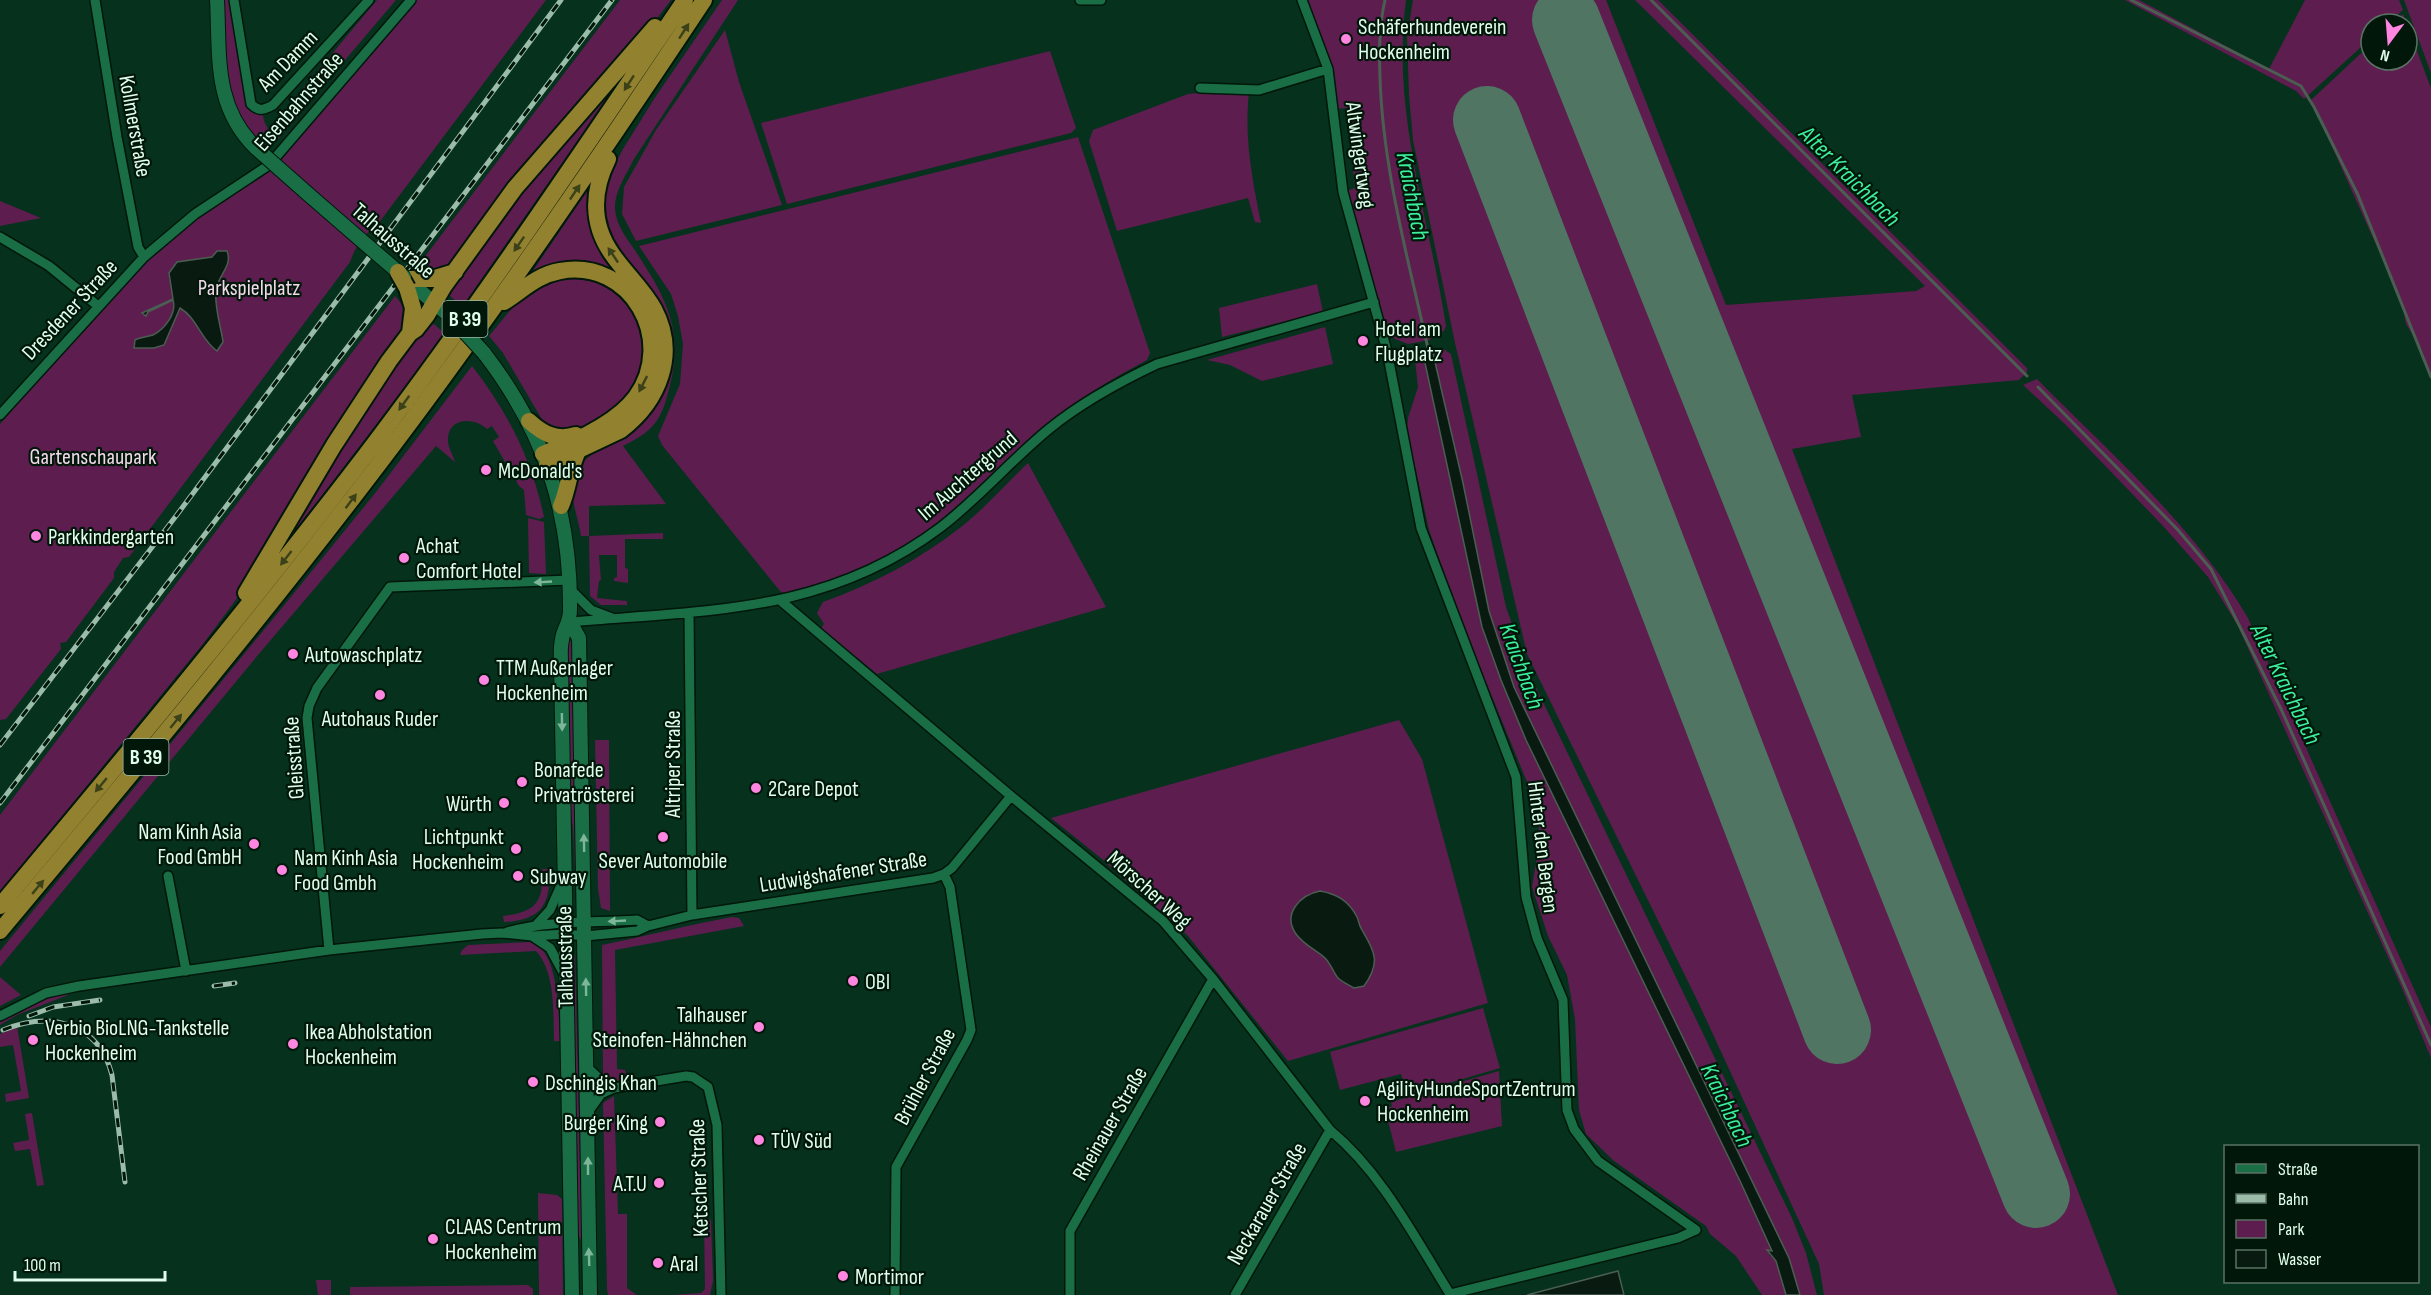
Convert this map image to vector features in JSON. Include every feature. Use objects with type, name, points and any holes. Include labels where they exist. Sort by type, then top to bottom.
[{"type":"highway","points":[[434,303],[454,272],[534,165],[662,20],[685,0]]},
{"type":"highway","name":"B 39","points":[[0,906],[231,627],[369,450],[567,175],[685,0]]},
{"type":"highway","name":"B 39","points":[[0,932],[290,580],[410,423],[493,309],[704,0]]},
{"type":"highway","points":[[545,460],[578,451],[621,430],[643,410],[660,382],[664,360],[660,324],[654,309],[611,254],[597,222],[595,194],[601,172],[640,96]]},
{"type":"highway","points":[[493,309],[538,278],[567,270],[591,272],[604,276],[624,289],[638,304],[649,324],[653,350],[648,374],[635,399],[622,411],[545,460]]},
{"type":"highway","points":[[404,280],[432,279],[454,272]]},
{"type":"highway","name":"B 39","points":[[404,280],[413,308],[410,333]]},
{"type":"highway","name":"B 39","points":[[231,627],[246,593],[364,396],[434,303]]},
{"type":"highway","points":[[529,422],[540,432],[553,436],[567,438],[588,432]]},
{"type":"highway","points":[[561,506],[567,493],[570,470],[578,451]]},
{"type":"main road","name":"Talhausstraße","points":[[217,0],[223,93],[241,134],[404,280],[452,318],[484,353],[506,380],[529,422],[561,506],[569,584],[570,622],[579,638],[590,1295]]},
{"type":"main road","name":"Talhausstraße","points":[[570,622],[561,639],[572,1295]]},
{"type":"street","name":"Kollmerstraße","points":[[95,0],[117,137],[138,247],[144,256]]},
{"type":"street","name":"Am Damm","points":[[234,0],[251,104],[257,110],[262,110],[273,105],[369,0]]},
{"type":"street","name":"Eisenbahnstraße","points":[[144,256],[195,213],[269,165],[411,0]]},
{"type":"street","points":[[1080,0],[1101,0]]},
{"type":"street","name":"Altwingertweg","points":[[1302,0],[1328,69],[1342,192],[1387,351]]},
{"type":"street","points":[[1200,88],[1259,90],[1328,69]]},
{"type":"street","points":[[0,237],[49,266],[99,306]]},
{"type":"street","name":"Dresdener Straße","points":[[0,415],[144,256]]},
{"type":"street","name":"Im Auchtergrund","points":[[570,622],[689,613],[781,601],[834,586],[861,575],[914,546],[975,499],[1049,429],[1074,410],[1125,379],[1157,364],[1374,302]]},
{"type":"street","name":"Hinter den Bergen","points":[[1387,351],[1421,528],[1516,777],[1526,897],[1537,938],[1563,1000],[1566,1099],[1570,1120],[1585,1146],[1598,1161],[1696,1230],[1678,1238],[1450,1294]]},
{"type":"street","name":"Gleisstraße","points":[[329,950],[308,718],[312,696],[390,587],[517,583],[569,584]]},
{"type":"street","points":[[569,584],[591,610],[614,618]]},
{"type":"street","name":"Mörscher Weg","points":[[781,601],[1162,921],[1213,980],[1330,1130],[1350,1147],[1371,1172],[1450,1294]]},
{"type":"street","name":"Altriper Straße","points":[[689,613],[692,915]]},
{"type":"street","name":"Ludwigshafener Straße","points":[[566,929],[637,931],[692,915],[944,874],[1011,796]]},
{"type":"street","name":"Brühler Straße","points":[[895,1295],[897,1167],[971,1030],[950,887],[944,874]]},
{"type":"street","points":[[168,876],[186,971]]},
{"type":"street","points":[[537,924],[550,910],[565,878]]},
{"type":"street","points":[[0,1016],[46,993],[79,986],[329,950],[502,933],[537,924],[566,929]]},
{"type":"street","points":[[502,933],[532,936],[566,929]]},
{"type":"street","points":[[532,936],[550,948],[567,981]]},
{"type":"street","name":"Rheinauer Straße","points":[[1070,1295],[1070,1231],[1213,980]]},
{"type":"street","points":[[586,1067],[604,1084],[614,1088]]},
{"type":"street","name":"Ketscher Straße","points":[[614,1088],[686,1076],[693,1077],[708,1087],[717,1125],[721,1295]]},
{"type":"street","points":[[588,1112],[601,1094],[614,1088]]},
{"type":"street","name":"Neckarauer Straße","points":[[1235,1295],[1251,1272],[1330,1130]]},
{"type":"green space","points":[[217,0],[234,0],[251,104],[262,110],[264,121],[271,135],[269,129],[377,0],[396,0],[279,138],[269,145],[269,138],[267,145],[256,148],[232,117]]},
{"type":"green space","name":"Gartenschaupark","points":[[414,0],[546,0],[378,224],[361,241],[350,262],[129,557],[123,558],[114,572],[114,578],[66,642],[60,643],[61,649],[6,719],[0,720],[0,424],[140,266],[190,223],[273,168]]},
{"type":"green space","points":[[620,0],[671,0],[451,266],[427,272],[417,267]]},
{"type":"green space","points":[[722,0],[738,0],[634,159],[617,194],[615,206],[617,220],[626,238],[658,287],[674,334],[673,369],[663,410],[649,430],[623,446],[666,504],[589,506],[589,536],[581,536],[572,495],[574,477],[579,467],[587,459],[642,422],[655,404],[668,376],[606,232],[602,190],[623,149],[656,96]]},
{"type":"green space","points":[[1307,0],[1406,0],[1403,41],[1408,123],[1446,326],[1444,331],[1432,335],[1430,340],[1408,344],[1388,336],[1346,191],[1355,188],[1346,108],[1335,109],[1331,67]]},
{"type":"green space","points":[[1413,0],[1606,0],[1726,305],[1916,291],[1925,286],[1635,0],[1658,0],[2027,368],[2027,372],[2019,380],[1852,395],[1861,437],[1792,449],[2118,1295],[1824,1295],[1819,1264],[1699,1004],[1527,654],[1455,343],[1413,140],[1407,37]]},
{"type":"green space","points":[[2125,0],[2139,0],[2269,69],[2305,0],[2399,0],[2403,10],[2401,12],[2359,12],[2359,49],[2304,99],[2296,91]]},
{"type":"green space","points":[[2404,0],[2431,0],[2431,73],[2419,41],[2419,12],[2408,12]]},
{"type":"green space","points":[[725,30],[739,82],[782,205],[636,241],[622,214],[624,187],[656,130]]},
{"type":"green space","points":[[1050,51],[1076,128],[1071,133],[787,204],[761,123]]},
{"type":"green space","points":[[2359,55],[2359,72],[2419,72],[2419,56],[2431,88],[2431,376],[2422,350],[2406,324],[2401,300],[2311,100]]},
{"type":"green space","points":[[623,76],[462,307],[449,295],[451,288],[526,183]]},
{"type":"green space","points":[[1221,91],[1249,92],[1248,142],[1261,223],[1255,222],[1248,198],[1117,231],[1089,141],[1093,130],[1188,94]]},
{"type":"green space","points":[[1078,137],[1150,353],[1147,360],[1087,395],[1053,419],[1018,448],[951,511],[901,548],[871,564],[841,576],[785,594],[780,591],[662,445],[658,436],[680,384],[683,344],[671,294],[639,246]]},
{"type":"green space","points":[[590,187],[591,213],[597,236],[608,255],[649,306],[658,330],[660,355],[649,391],[626,418],[596,438],[562,453],[561,451],[615,423],[633,408],[641,399],[651,379],[656,357],[654,335],[648,314],[637,295],[622,280],[602,270],[580,265],[561,266],[530,275]]},
{"type":"green space","points":[[0,201],[41,218],[0,226]]},
{"type":"green space","points":[[560,276],[599,279],[637,309],[647,363],[623,404],[586,427],[569,431],[547,428],[503,353],[489,336],[527,290]]},
{"type":"green space","points":[[1317,284],[1323,312],[1222,337],[1219,308]]},
{"type":"green space","points":[[395,296],[404,311],[403,328],[269,551],[203,644],[0,892],[0,815]]},
{"type":"green space","points":[[434,324],[444,333],[291,536],[289,534],[316,487],[415,337]]},
{"type":"green space","points":[[1325,327],[1333,364],[1262,381],[1230,365],[1207,360]]},
{"type":"green space","points":[[1442,348],[1451,354],[1506,607],[1529,673],[1792,1218],[1806,1253],[1817,1295],[1800,1295],[1789,1258],[1514,687],[1489,611],[1463,483],[1432,349]]},
{"type":"green space","points":[[1422,349],[1486,639],[1526,740],[1773,1252],[1769,1255],[1776,1260],[1786,1295],[1762,1295],[1736,1256],[1710,1234],[1706,1226],[1614,1161],[1586,1134],[1579,1110],[1575,1019],[1567,975],[1548,936],[1532,887],[1539,845],[1539,811],[1462,624],[1429,530],[1407,430],[1408,418],[1418,387],[1414,351]]},
{"type":"green space","points":[[472,366],[497,401],[517,437],[533,476],[544,517],[539,519],[526,515],[524,490],[519,486],[493,441],[499,437],[492,426],[487,429],[476,422],[463,421],[453,426],[449,431],[448,441],[455,462],[436,446],[258,655],[0,967],[0,951],[376,492]]},
{"type":"green space","points":[[2037,379],[2122,463],[2177,522],[2203,552],[2248,618],[2431,1027],[2431,1058],[2401,986],[2238,626],[2208,577],[2164,527],[2066,425],[2023,385]]},
{"type":"green space","points":[[1028,463],[1106,607],[877,674],[821,628],[824,624],[817,613],[823,602],[878,579],[929,550],[970,520]]},
{"type":"green space","points":[[528,518],[544,522],[546,574],[529,573]]},
{"type":"green space","points":[[663,533],[663,539],[625,539],[625,568],[628,569],[628,583],[614,581],[617,577],[617,555],[599,555],[601,580],[597,598],[627,601],[627,605],[601,605],[590,596],[589,536]]},
{"type":"green space","points":[[565,641],[574,641],[577,915],[573,828],[567,789]]},
{"type":"green space","points":[[1399,720],[1422,759],[1488,1003],[1288,1061],[1188,936],[1102,859],[1051,818]]},
{"type":"green space","points":[[595,740],[609,740],[610,911],[601,908],[598,889]]},
{"type":"green space","points":[[542,869],[549,869],[549,882],[548,892],[541,908],[527,918],[504,922],[503,916],[523,912],[536,903],[541,890]]},
{"type":"green space","points":[[732,917],[739,918],[744,926],[615,950],[617,1069],[625,1070],[627,1080],[614,1081],[603,1075],[602,945]]},
{"type":"green space","points":[[530,942],[540,947],[552,970],[558,1001],[560,1041],[554,1041],[550,982],[547,970],[536,951],[460,955],[468,945]]},
{"type":"green space","points":[[572,955],[575,955],[582,1242],[577,1232]]},
{"type":"green space","points":[[0,977],[21,995],[0,1006]]},
{"type":"green space","points":[[66,992],[68,995],[17,1015],[0,1025],[0,1021],[33,1004]]},
{"type":"green space","points":[[1483,1008],[1500,1068],[1408,1095],[1401,1074],[1340,1090],[1330,1052]]},
{"type":"green space","points":[[17,1026],[29,1098],[6,1102],[5,1094],[21,1091],[13,1045],[0,1047],[0,1034]]},
{"type":"green space","points":[[1499,1071],[1502,1126],[1396,1152],[1385,1109],[1392,1106],[1391,1102]]},
{"type":"green space","points":[[614,1096],[618,1214],[627,1214],[627,1288],[637,1295],[608,1295],[607,1289],[603,1103]]},
{"type":"green space","points":[[32,1113],[44,1185],[37,1186],[30,1149],[15,1151],[13,1143],[29,1140],[25,1114]]},
{"type":"green space","points":[[538,1193],[557,1195],[562,1199],[563,1295],[539,1295]]},
{"type":"green space","points":[[704,1217],[711,1220],[713,1281],[710,1295],[672,1295],[701,1293],[705,1289]]},
{"type":"green space","points":[[316,1280],[331,1280],[331,1295],[318,1295]]},
{"type":"green space","points":[[528,1285],[533,1289],[533,1295],[350,1295],[350,1287]]},
{"type":"water","points":[[217,251],[227,251],[228,261],[216,290],[223,342],[217,351],[207,341],[191,317],[180,308],[164,345],[154,348],[134,348],[135,340],[153,335],[166,325],[172,315],[173,300],[148,312],[146,316],[142,313],[173,299],[169,273],[177,262],[212,257]]},
{"type":"water","points":[[1422,349],[1432,349],[1463,483],[1489,611],[1514,687],[1789,1258],[1800,1295],[1786,1295],[1776,1261],[1767,1250],[1772,1251],[1741,1183],[1526,740],[1501,680],[1482,627]]},
{"type":"water","points":[[1320,891],[1337,896],[1350,907],[1373,951],[1373,970],[1364,986],[1354,988],[1336,976],[1325,958],[1303,941],[1292,927],[1291,919],[1295,906],[1306,897]]},
{"type":"water","points":[[1618,1271],[1624,1295],[1527,1295]]},
{"type":"waterway","name":"Kraichbach","points":[[1385,0],[1381,29],[1380,78],[1386,147],[1398,216],[1429,353]]},
{"type":"waterway","name":"Alter Kraichbach","points":[[1651,0],[2027,376]]},
{"type":"waterway","points":[[2131,0],[2301,86],[2358,195],[2431,377]]},
{"type":"waterway","name":"Alter Kraichbach","points":[[2038,387],[2178,530],[2211,569],[2282,711],[2431,1045]]},
{"type":"runway","points":[[1566,20],[2036,1194]]},
{"type":"runway","points":[[1487,120],[1837,1030]]},
{"type":"railway","points":[[0,745],[176,516],[561,0]]},
{"type":"railway","points":[[0,803],[612,0]]},
{"type":"railway","points":[[214,986],[235,983]]},
{"type":"railway","points":[[29,1016],[53,1007],[100,1000]]},
{"type":"railway","points":[[3,1030],[37,1021],[54,1022],[70,1025],[96,1043],[112,1075],[125,1182]]},
{"type":"place","name":"Schäferhundeverein Hockenheim","points":[[1346,39]]},
{"type":"place","name":"Hotel am Flugplatz","points":[[1363,341]]},
{"type":"place","name":"McDonald's","points":[[486,470]]},
{"type":"place","name":"Parkkindergarten","points":[[36,536]]},
{"type":"place","name":"Achat Comfort Hotel","points":[[404,558]]},
{"type":"place","name":"Autowaschplatz","points":[[293,654]]},
{"type":"place","name":"TTM Außenlager Hockenheim","points":[[484,680]]},
{"type":"place","name":"Autohaus Ruder","points":[[380,695]]},
{"type":"place","name":"Bonafede Privatrösterei","points":[[522,782]]},
{"type":"place","name":"2Care Depot","points":[[756,788]]},
{"type":"place","name":"Würth","points":[[504,803]]},
{"type":"place","name":"Sever Automobile","points":[[663,837]]},
{"type":"place","name":"Nam Kinh Asia Food GmbH","points":[[254,844]]},
{"type":"place","name":"Lichtpunkt Hockenheim","points":[[516,849]]},
{"type":"place","name":"Nam Kinh Asia Food Gmbh","points":[[282,870]]},
{"type":"place","name":"Subway","points":[[518,876]]},
{"type":"place","name":"OBI","points":[[853,981]]},
{"type":"place","name":"Talhauser Steinofen-Hähnchen","points":[[759,1027]]},
{"type":"place","name":"Verbio BioLNG-Tankstelle Hockenheim","points":[[33,1040]]},
{"type":"place","name":"Ikea Abholstation Hockenheim","points":[[293,1044]]},
{"type":"place","name":"Dschingis Khan","points":[[533,1082]]},
{"type":"place","name":"AgilityHundeSportZentrum Hockenheim","points":[[1365,1101]]},
{"type":"place","name":"Burger King","points":[[660,1122]]},
{"type":"place","name":"TÜV Süd","points":[[759,1140]]},
{"type":"place","name":"A.T.U","points":[[659,1183]]},
{"type":"place","name":"CLAAS Centrum Hockenheim","points":[[433,1239]]},
{"type":"place","name":"Aral","points":[[658,1263]]},
{"type":"place","name":"Mortimor","points":[[843,1276]]},
{"type":"park label","name":"Parkspielplatz","points":[[249,287]]}]
